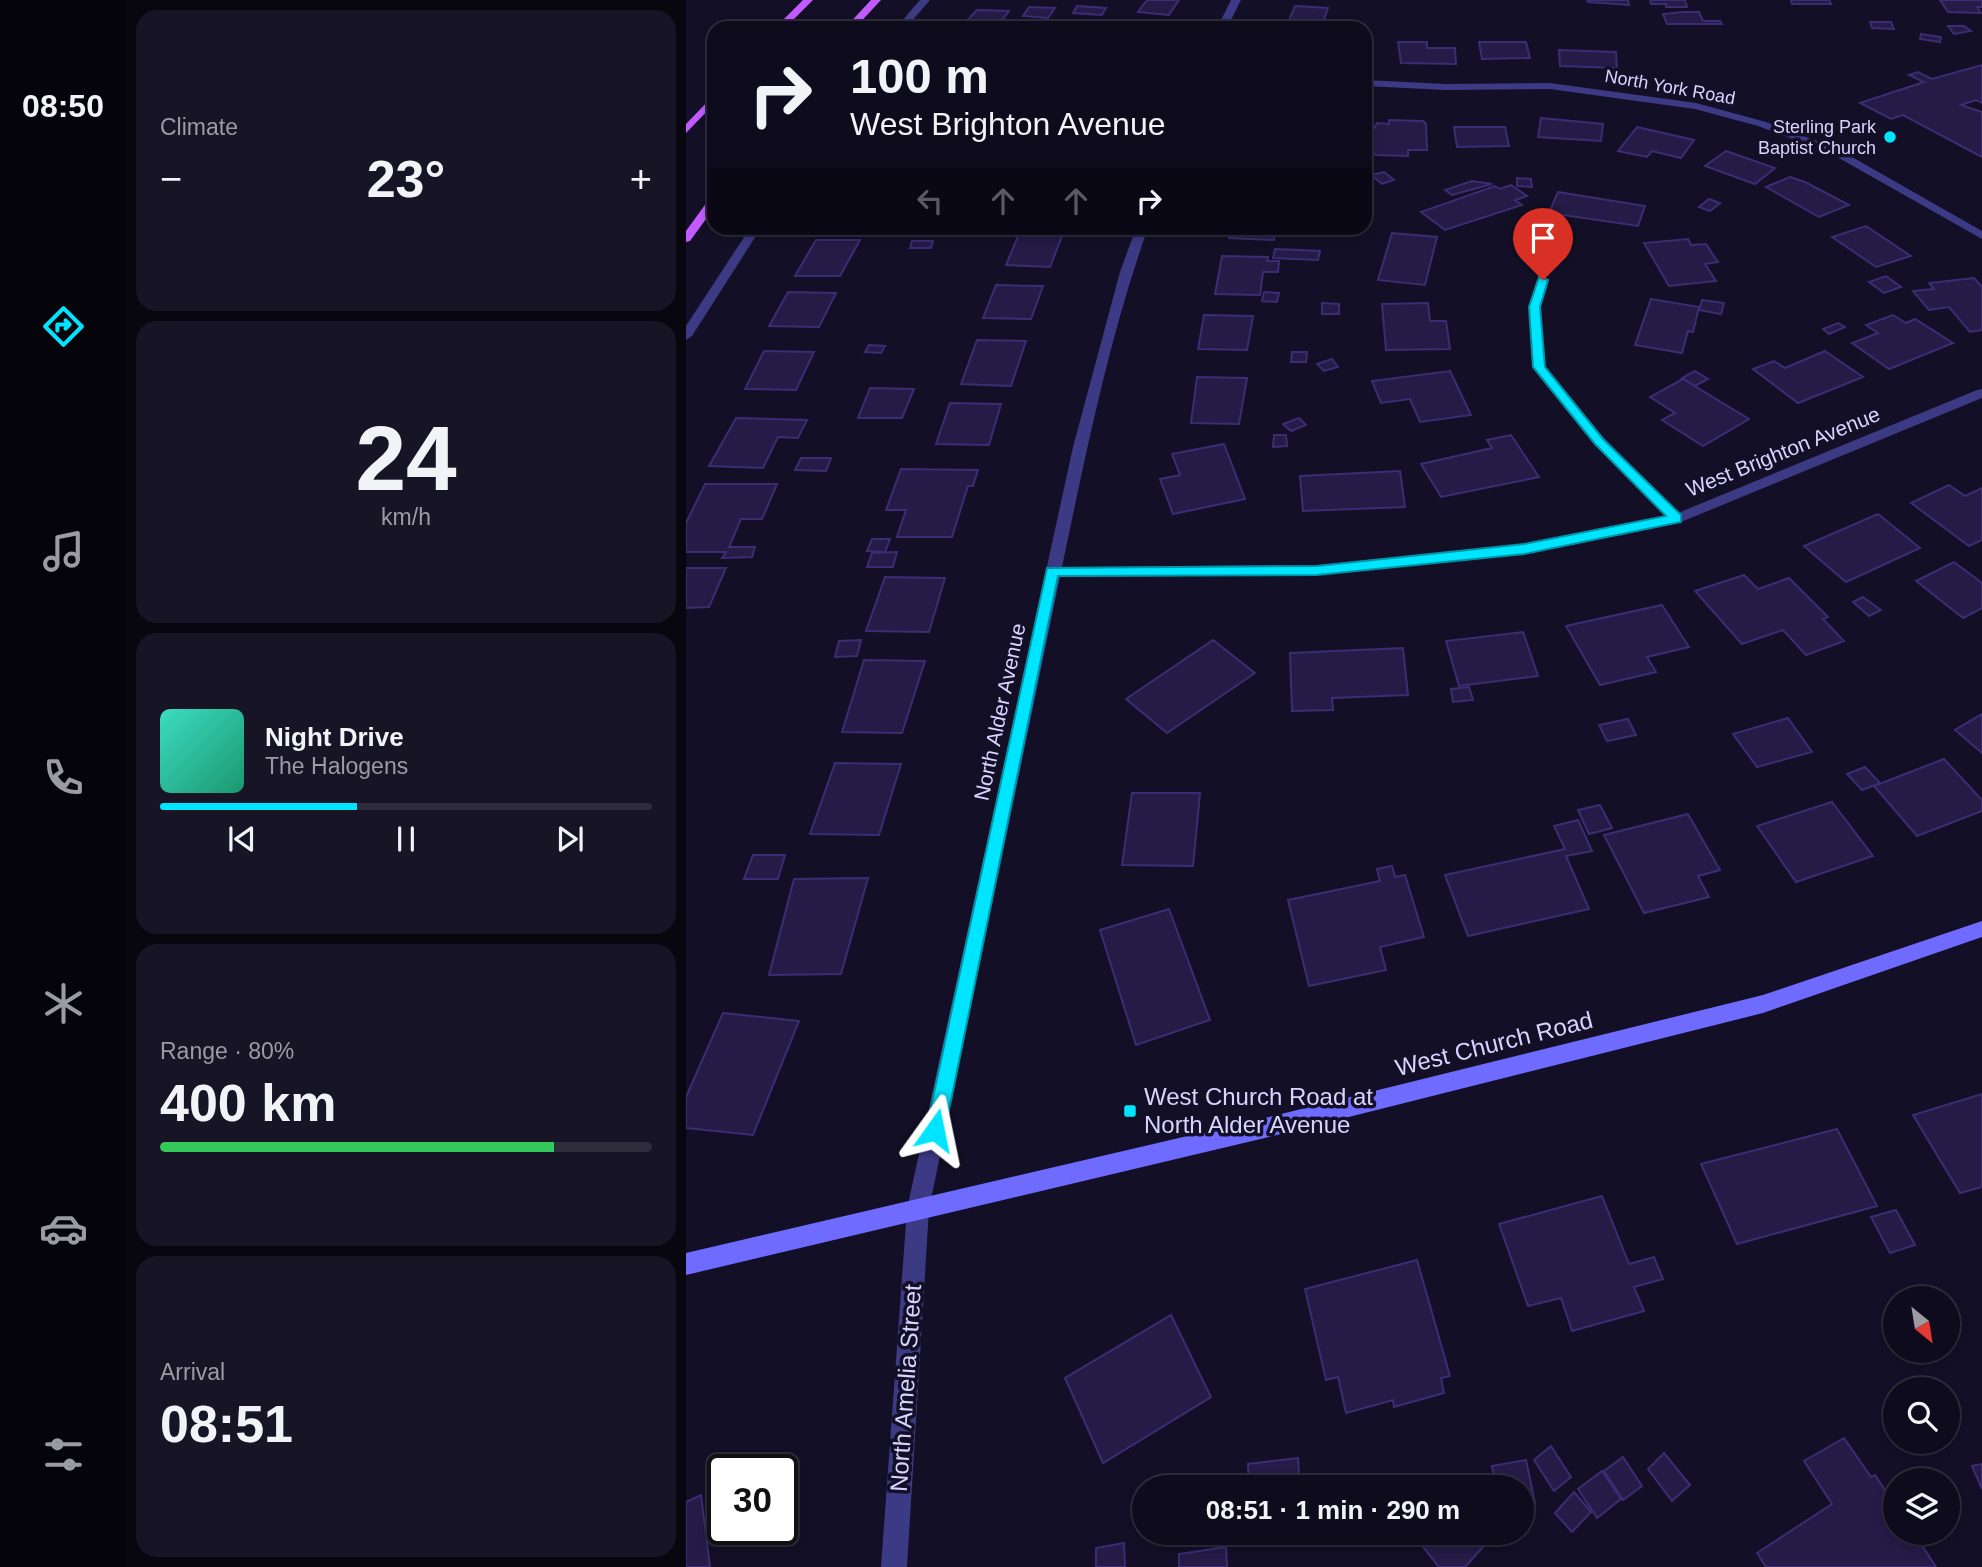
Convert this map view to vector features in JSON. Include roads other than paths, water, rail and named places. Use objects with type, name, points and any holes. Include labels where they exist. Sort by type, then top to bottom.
[{"type":"main road","points":[[787,21],[808,0]]},
{"type":"main road","points":[[856,21],[876,0]]},
{"type":"main road","points":[[686,130],[707,106]]},
{"type":"main road","points":[[686,239],[707,210]]},
{"type":"main road","name":"West Church Road","points":[[686,1264],[1763,1004],[1982,929]]},
{"type":"street","points":[[907,21],[925,0]]},
{"type":"street","points":[[1226,21],[1236,0]]},
{"type":"street","name":"North York Road","points":[[1372,83],[1447,87],[1550,86],[1696,106],[1762,124],[1834,151],[1982,236]]},
{"type":"street","points":[[686,336],[751,235]]},
{"type":"street","name":"North Alder Avenue","points":[[918,1209],[1080,447],[1126,272],[1139,235]]},
{"type":"street","points":[[1543,280],[1535,307],[1539,367],[1599,441],[1676,519]]},
{"type":"street","name":"West Brighton Avenue","points":[[1052,572],[1317,570],[1524,549],[1676,519],[1982,394]]},
{"type":"street","name":"North Amelia Street","points":[[894,1567],[918,1209]]},
{"type":"place","name":"Sterling Park Baptist Church","points":[[1890,137]]},
{"type":"place","name":"West Church Road at North Alder Avenue","points":[[1130,1111]]}]
